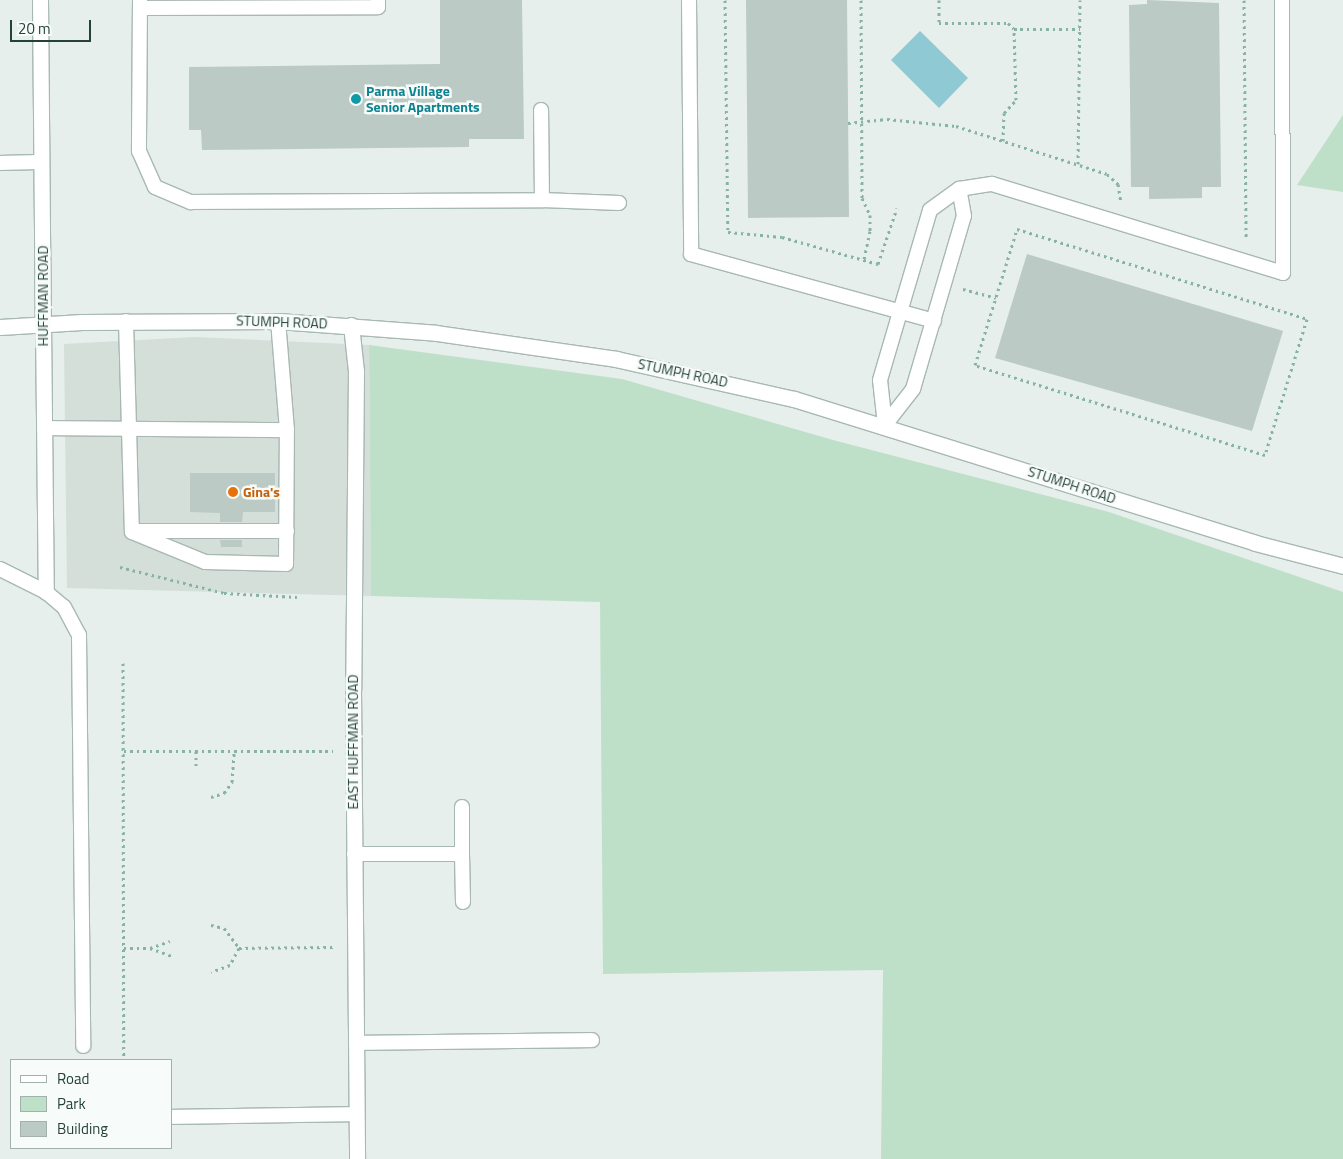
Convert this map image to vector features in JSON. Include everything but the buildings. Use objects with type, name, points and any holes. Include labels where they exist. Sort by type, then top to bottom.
[{"type":"street","name":"HUFFMAN ROAD","points":[[40,0],[46,592]]},
{"type":"street","name":"STUMPH ROAD","points":[[0,327],[43,323],[278,320],[351,325],[616,359],[754,388],[885,424],[1255,543],[1343,566]]},
{"type":"street","name":"EAST HUFFMAN ROAD","points":[[351,325],[356,371],[353,751],[357,1159]]},
{"type":"lane","points":[[378,0],[378,7],[140,4],[139,151],[155,187],[191,202],[542,200],[620,203]]},
{"type":"lane","points":[[689,0],[691,254],[934,321]]},
{"type":"lane","points":[[885,424],[880,380],[930,210],[960,189],[992,184],[1284,273],[1282,0]]},
{"type":"lane","points":[[541,110],[542,200]]},
{"type":"lane","points":[[0,163],[42,162]]},
{"type":"lane","points":[[885,424],[913,389],[964,216],[960,189]]},
{"type":"lane","points":[[132,532],[205,562],[286,564],[287,430],[278,320]]},
{"type":"lane","points":[[126,321],[132,532]]},
{"type":"lane","points":[[45,428],[287,430]]},
{"type":"lane","points":[[132,532],[287,531]]},
{"type":"lane","points":[[0,569],[46,592],[64,607],[79,635],[83,1046]]},
{"type":"lane","points":[[462,807],[463,902]]},
{"type":"lane","points":[[354,854],[462,854]]},
{"type":"lane","points":[[356,1043],[592,1040]]},
{"type":"lane","points":[[173,1117],[356,1114]]},
{"type":"path","points":[[725,0],[728,232],[782,237],[878,264],[897,208]]},
{"type":"path","points":[[861,0],[860,122],[862,198],[870,215],[864,260]]},
{"type":"path","points":[[940,0],[939,24],[1008,23],[1014,29],[1016,100],[1004,113],[1004,141]]},
{"type":"path","points":[[1078,164],[1080,0]]},
{"type":"path","points":[[1237,237],[1246,240],[1244,0]]},
{"type":"path","points":[[1014,29],[1080,29]]},
{"type":"path","points":[[848,123],[922,120],[1004,141],[1078,164],[1115,178],[1120,202],[1129,204]]},
{"type":"path","points":[[1017,229],[1307,319],[1265,455],[975,365],[996,298],[1017,229]]},
{"type":"path","points":[[944,284],[996,298]]},
{"type":"path","points":[[120,567],[224,593],[297,597]]},
{"type":"path","points":[[123,663],[124,1059]]},
{"type":"path","points":[[124,751],[353,751]]},
{"type":"path","points":[[196,751],[196,766]]},
{"type":"path","points":[[211,797],[220,796],[232,782],[234,751]]},
{"type":"path","points":[[211,926],[224,928],[239,948]]},
{"type":"path","points":[[124,948],[150,948],[170,941]]},
{"type":"path","points":[[239,948],[355,947]]},
{"type":"path","points":[[150,948],[172,956]]},
{"type":"path","points":[[211,972],[230,965],[239,948]]},
{"type":"shaded area","points":[[194,337],[369,345],[371,596],[67,588],[64,344]]},
{"type":"green space","points":[[1343,115],[1343,192],[1297,185]]},
{"type":"green space","points":[[369,345],[622,379],[833,440],[1109,512],[1343,592],[1343,1159],[881,1159],[883,970],[603,974],[600,602],[371,596]]},
{"type":"water","points":[[920,31],[968,78],[939,108],[891,60]]},
{"type":"place","name":"Parma Village Senior Apartments","points":[[356,99]]},
{"type":"place","name":"Gina's","points":[[233,492]]}]
